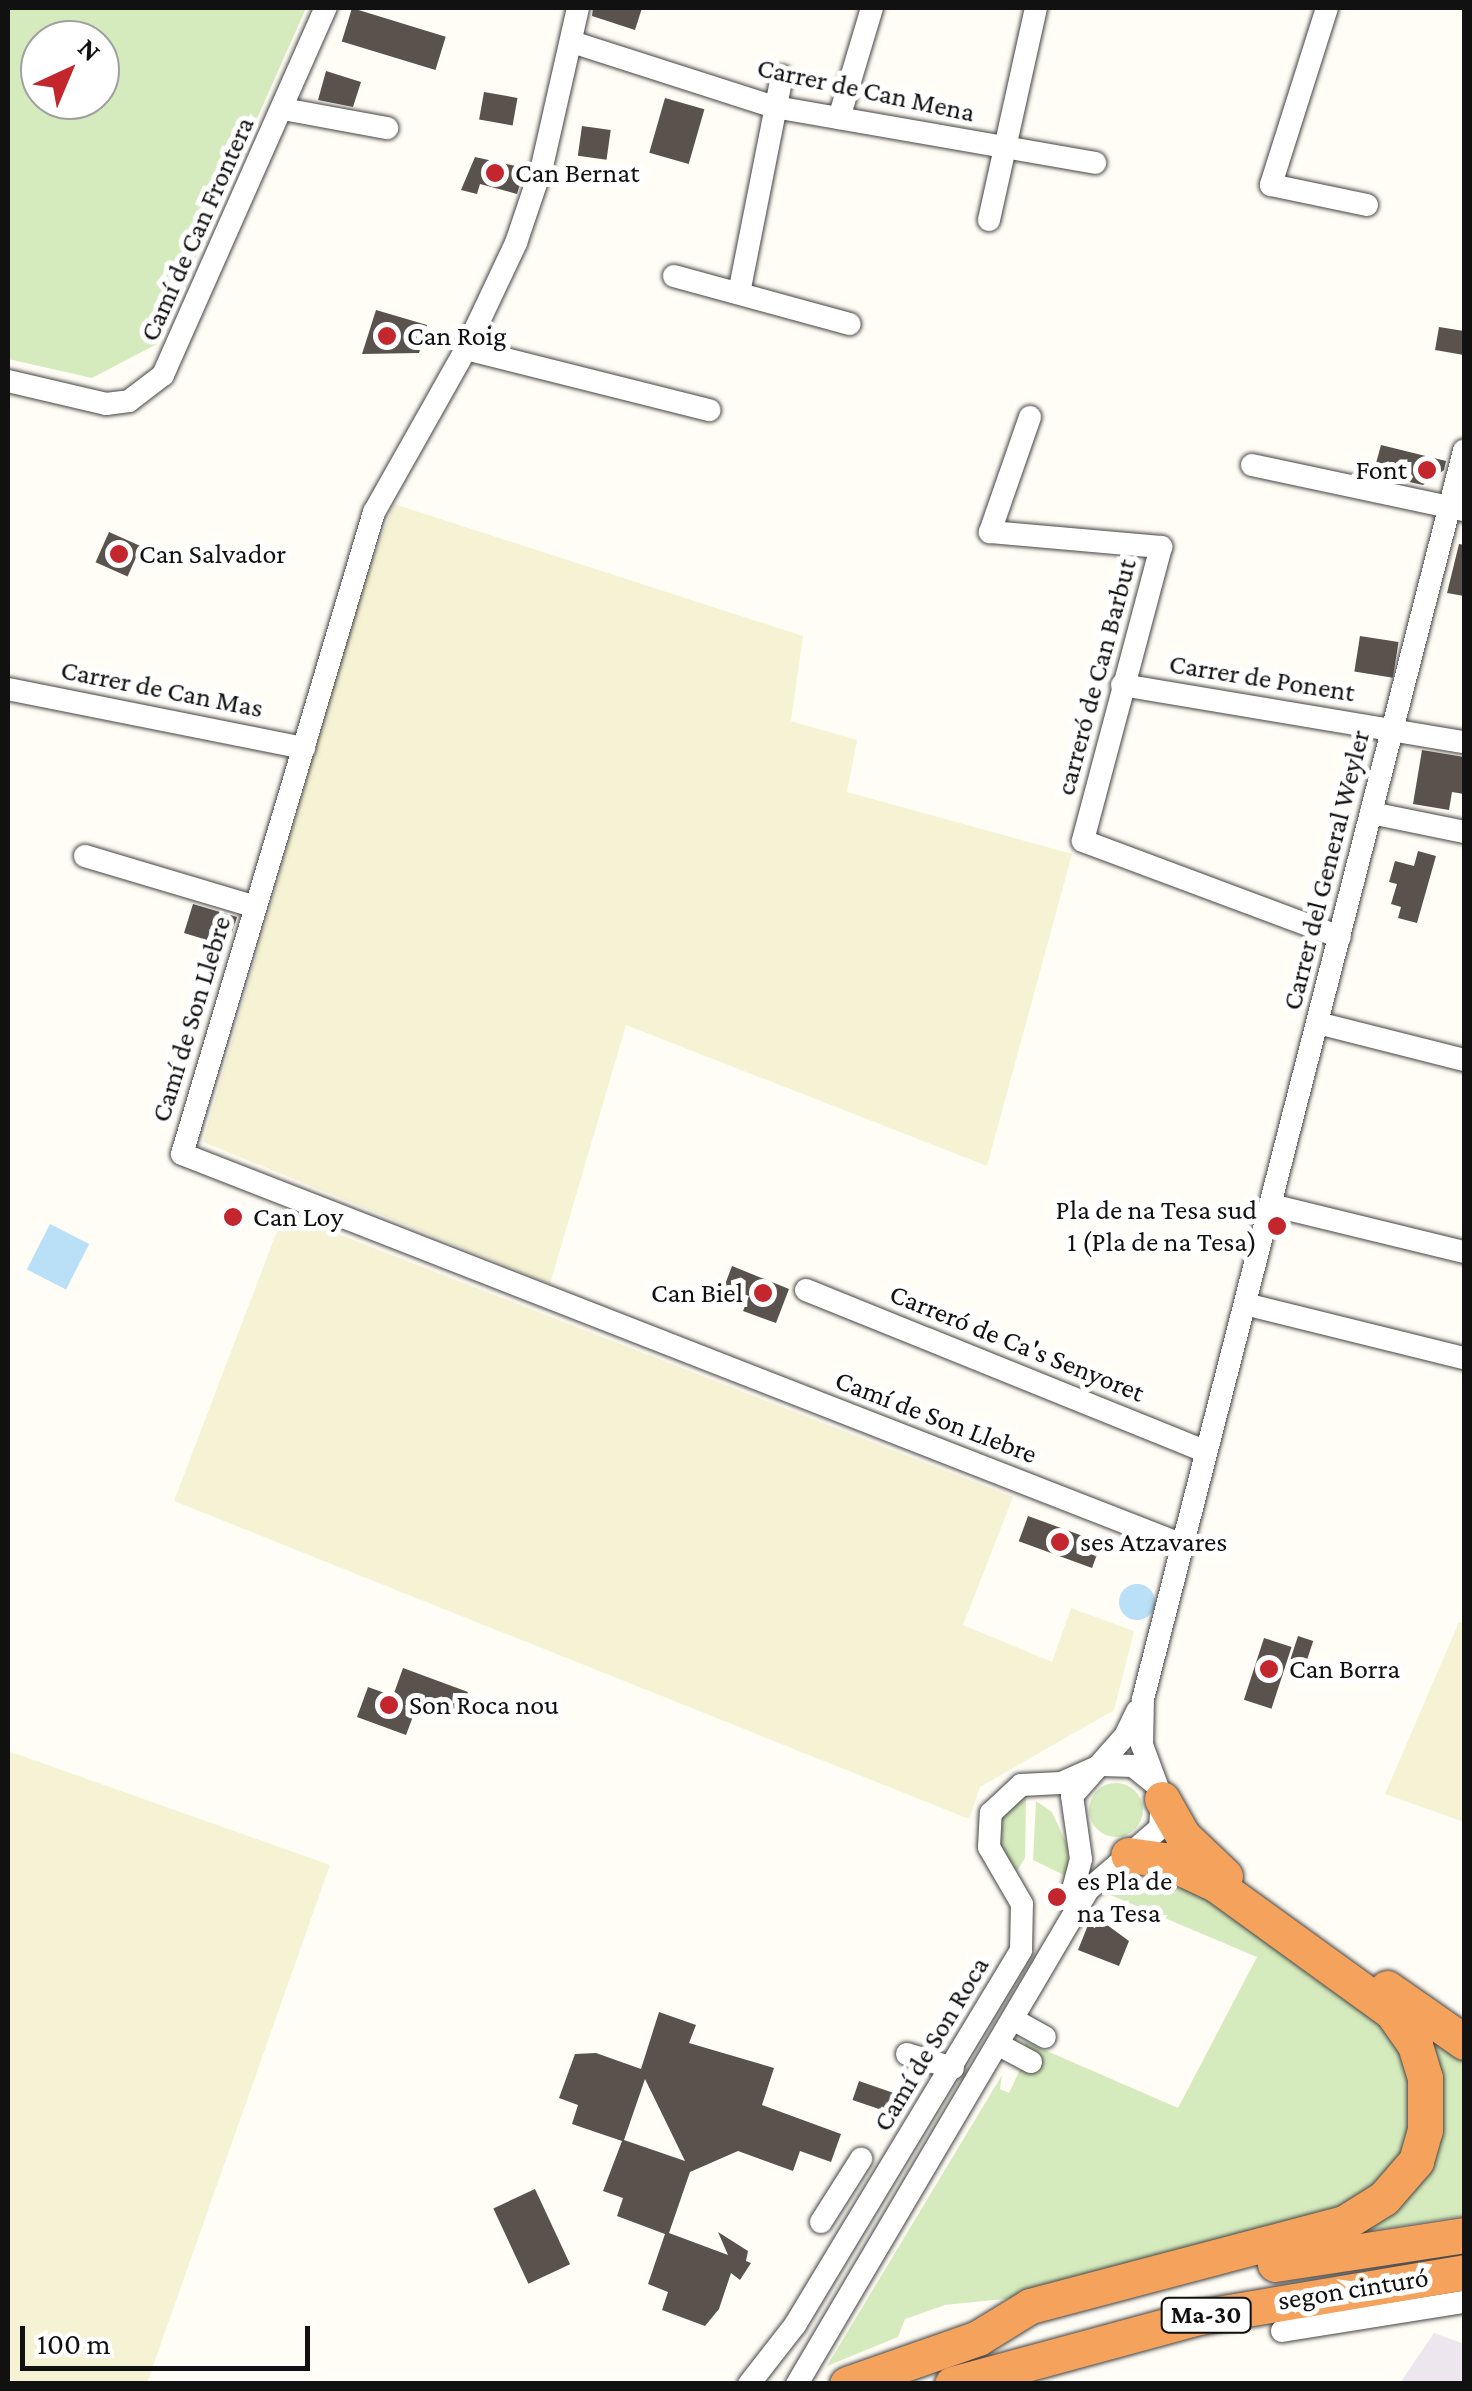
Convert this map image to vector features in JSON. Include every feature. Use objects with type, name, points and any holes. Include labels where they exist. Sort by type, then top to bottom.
[{"type":"highway","points":[[1159,1791],[1183,1836],[1214,1867],[1464,2042]]},
{"type":"highway","points":[[978,2338],[1030,2306],[1344,2223],[1395,2188],[1422,2146],[1425,2078],[1415,2046],[1392,2012],[1215,1884],[1164,1860],[1128,1855]]},
{"type":"highway","name":"segon cinturó","points":[[978,2338],[1187,2282],[1464,2235]]},
{"type":"highway","name":"segon cinturó","points":[[952,2384],[1199,2316],[1464,2272]]},
{"type":"highway","name":"Ma-30","points":[[847,2384],[978,2338]]},
{"type":"street","name":"Camí de Can Frontera","points":[[8,381],[106,404],[147,392],[179,349],[326,8]]},
{"type":"street","name":"Camí de Son Llebre","points":[[578,8],[516,243],[466,349],[374,512],[182,1154],[1183,1545]]},
{"type":"street","points":[[839,118],[872,8]]},
{"type":"street","points":[[989,220],[1036,8]]},
{"type":"street","points":[[1327,8],[1271,184],[1368,205]]},
{"type":"street","name":"Carrer de Can Mena","points":[[572,42],[775,107],[1095,163]]},
{"type":"street","points":[[739,294],[782,76]]},
{"type":"street","points":[[283,108],[387,128]]},
{"type":"street","points":[[674,276],[850,324]]},
{"type":"street","points":[[466,349],[709,410]]},
{"type":"street","name":"carreró de Can Barbut","points":[[1030,417],[990,532],[1161,547],[1084,841],[1340,937]]},
{"type":"street","name":"Carrer del General Weyler","points":[[1143,1699],[1393,730],[1457,509],[1464,451]]},
{"type":"street","points":[[1252,465],[1457,509]]},
{"type":"street","name":"Carrer de Ponent","points":[[1122,685],[1464,742]]},
{"type":"street","name":"Carrer de Can Mas","points":[[8,689],[304,748]]},
{"type":"street","points":[[1372,813],[1464,832]]},
{"type":"street","points":[[86,856],[256,907]]},
{"type":"street","points":[[1318,1023],[1464,1060]]},
{"type":"street","points":[[1271,1205],[1464,1252]]},
{"type":"street","name":"Carreró de Ca's Senyoret","points":[[806,1290],[1204,1451]]},
{"type":"street","points":[[1246,1304],[1464,1358]]},
{"type":"street","points":[[1065,1928],[1081,1868],[1072,1796],[1089,1772],[1125,1736],[1143,1699]]},
{"type":"street","points":[[797,2384],[1016,2021],[1096,1879],[1160,1828],[1159,1791],[1142,1745],[1143,1699]]},
{"type":"street","points":[[1010,1794],[1021,1784],[1061,1783],[1102,1765],[1132,1766],[1159,1791]]},
{"type":"street","points":[[1010,1794],[1046,1796],[1100,1854],[1128,1855]]},
{"type":"street","name":"Camí de Son Roca","points":[[749,2384],[772,2360],[879,2189],[923,2096],[954,2068],[1024,1936],[1022,1904],[987,1834],[992,1813],[1010,1794]]},
{"type":"street","points":[[1016,2021],[1045,2037]]},
{"type":"street","points":[[1001,2046],[1031,2062]]},
{"type":"street","points":[[907,2054],[954,2068]]},
{"type":"street","points":[[821,2222],[861,2158]]},
{"type":"street","points":[[848,2180],[879,2189]]},
{"type":"street","points":[[1282,2331],[1464,2302]]},
{"type":"shaded area","points":[[394,504],[803,636],[791,721],[857,740],[847,792],[1072,854],[987,1166],[626,1025],[550,1284],[203,1142],[359,596]]},
{"type":"shaded area","points":[[284,1213],[1013,1497],[963,1625],[1052,1662],[1071,1608],[1134,1631],[1114,1710],[980,1787],[969,1819],[174,1501]]},
{"type":"shaded area","points":[[1459,1622],[1464,1624],[1464,1822],[1385,1794]]},
{"type":"shaded area","points":[[8,1751],[330,1865],[147,2383],[8,2383]]},
{"type":"shaded area","points":[[1434,2333],[1464,2344],[1464,2383],[1400,2383]]},
{"type":"green space","points":[[8,8],[306,8],[157,344],[92,378],[8,359]]},
{"type":"green space","points":[[1116,1783],[1135,1791],[1143,1810],[1135,1829],[1116,1837],[1097,1829],[1089,1810],[1097,1791]]},
{"type":"green space","points":[[1019,1799],[1026,1799],[1025,1858],[1017,1871],[999,1849],[998,1819]]},
{"type":"green space","points":[[1036,1801],[1052,1812],[1068,1847],[1068,1877],[1033,1860]]},
{"type":"green space","points":[[1135,1879],[1176,1887],[1181,1879],[1389,2031],[1408,2071],[1412,2122],[1401,2159],[1351,2208],[1013,2298],[945,2305],[905,2319],[898,2337],[827,2366],[1002,2075],[1000,2089],[1009,2093],[1029,2050],[1024,2041],[1178,2108],[1257,1957],[1108,1894]]},
{"type":"green space","points":[[1411,2017],[1464,2054],[1464,2216],[1343,2235],[1416,2182]]},
{"type":"water","points":[[50,1224],[89,1244],[66,1289],[27,1269]]},
{"type":"water","points":[[1137,1584],[1150,1589],[1155,1602],[1150,1615],[1137,1620],[1124,1615],[1119,1602],[1124,1589]]},
{"type":"building","points":[[352,8],[446,37],[435,70],[342,41]]},
{"type":"building","points":[[593,8],[642,8],[635,30],[592,16]]},
{"type":"building","points":[[326,71],[361,82],[353,107],[318,100]]},
{"type":"building","points":[[484,92],[517,98],[513,125],[479,120]]},
{"type":"building","points":[[665,98],[704,109],[689,164],[649,153]]},
{"type":"building","points":[[582,126],[611,130],[607,160],[578,156]]},
{"type":"building","name":"Can Bernat","points":[[475,157],[525,168],[517,194],[480,184],[477,194],[461,190]]},
{"type":"building","name":"Can Roig","points":[[376,310],[427,325],[419,353],[362,354]]},
{"type":"building","points":[[1439,327],[1464,331],[1464,355],[1435,350]]},
{"type":"building","points":[[1381,445],[1446,461],[1444,470],[1423,485],[1373,474]]},
{"type":"building","name":"Can Salvador","points":[[109,532],[141,546],[128,576],[96,562]]},
{"type":"building","points":[[1459,544],[1464,545],[1464,596],[1447,593]]},
{"type":"building","points":[[1360,636],[1399,642],[1393,678],[1354,672]]},
{"type":"building","points":[[1422,750],[1464,757],[1464,794],[1452,792],[1449,810],[1413,804]]},
{"type":"building","points":[[1418,851],[1436,856],[1417,923],[1398,918],[1401,907],[1391,904],[1397,884],[1389,882],[1395,861],[1414,866]]},
{"type":"building","points":[[193,904],[237,917],[232,933],[212,926],[207,940],[184,933]]},
{"type":"building","name":"Can Biel","points":[[732,1266],[789,1289],[776,1323],[743,1311],[749,1296],[724,1287]]},
{"type":"building","name":"ses Atzavares","points":[[1028,1516],[1101,1543],[1092,1568],[1019,1541]]},
{"type":"building","points":[[1298,1636],[1313,1641],[1306,1664],[1291,1659]]},
{"type":"building","name":"Can Borra","points":[[1264,1638],[1292,1647],[1271,1709],[1244,1700]]},
{"type":"building","name":"Son Roca nou","points":[[403,1668],[468,1692],[460,1713],[420,1698],[406,1735],[357,1717],[368,1687],[393,1696]]},
{"type":"building","points":[[1099,1919],[1129,1941],[1119,1966],[1078,1950],[1088,1925],[1095,1928]]},
{"type":"building","points":[[659,2012],[696,2025],[689,2043],[774,2068],[762,2105],[841,2134],[831,2162],[800,2151],[793,2171],[738,2151],[690,2172],[669,2233],[728,2255],[718,2232],[748,2251],[746,2261],[751,2263],[740,2280],[731,2273],[719,2309],[705,2326],[662,2310],[668,2292],[648,2284],[665,2234],[617,2216],[623,2198],[603,2191],[622,2141],[572,2124],[578,2105],[559,2098],[575,2054],[596,2053],[641,2069]],"holes":[[[645,2079],[685,2161],[624,2140]]]},
{"type":"building","points":[[859,2081],[899,2095],[892,2114],[852,2100]]},
{"type":"building","points":[[535,2189],[570,2264],[528,2284],[493,2208]]},
{"type":"place","name":"Can Bernat","points":[[495,173]]},
{"type":"place","name":"Can Roig","points":[[387,336]]},
{"type":"place","name":"Font","points":[[1427,470]]},
{"type":"place","name":"Can Salvador","points":[[119,554]]},
{"type":"place","name":"Can Loy","points":[[233,1217]]},
{"type":"place","name":"Pla de na Tesa sud 1 (Pla de na Tesa)","points":[[1277,1226]]},
{"type":"place","name":"Can Biel","points":[[763,1293]]},
{"type":"place","name":"ses Atzavares","points":[[1060,1542]]},
{"type":"place","name":"Can Borra","points":[[1269,1669]]},
{"type":"place","name":"Son Roca nou","points":[[389,1705]]},
{"type":"place","name":"es Pla de na Tesa","points":[[1057,1897]]}]
